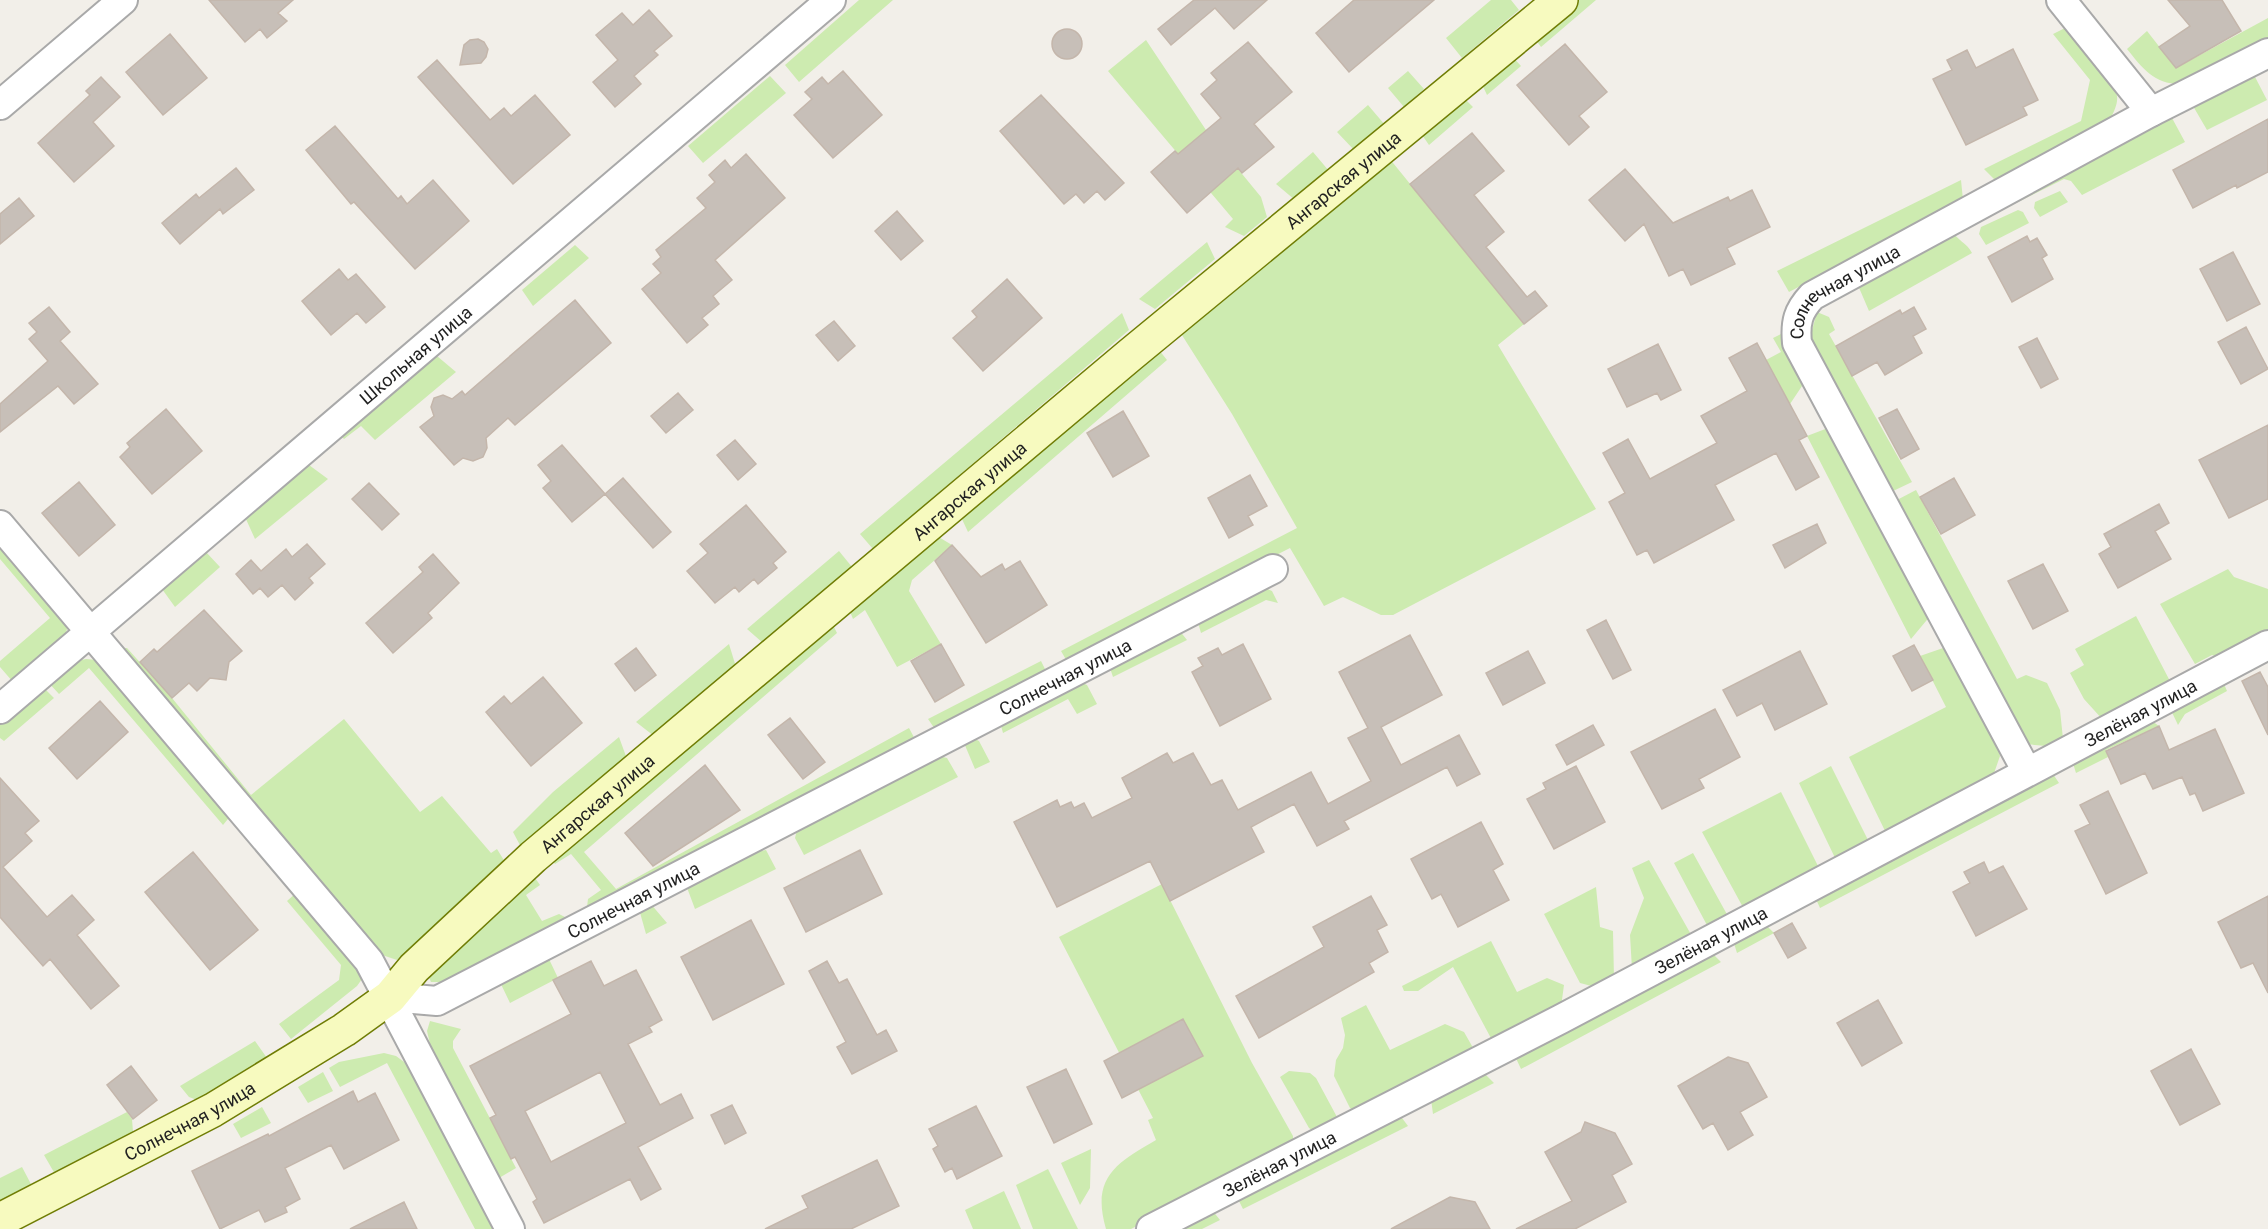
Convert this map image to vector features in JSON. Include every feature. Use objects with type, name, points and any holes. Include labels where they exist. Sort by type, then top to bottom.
[{"type":"street","points":[[0,105],[123,0]]},
{"type":"street","name":"Школьная улица","points":[[0,709],[831,0]]},
{"type":"street","name":"Ангарская улица","points":[[390,997],[414,968],[533,857],[1130,355],[1562,0]]},
{"type":"street","points":[[2061,0],[2151,112]]},
{"type":"street","name":"Солнечная улица","points":[[2026,771],[1797,343],[1795,326],[1800,309],[1812,296],[2151,112],[2268,53]]},
{"type":"street","points":[[0,525],[369,961],[390,997],[510,1229]]},
{"type":"street","name":"Солнечная улица","points":[[0,1220],[213,1110],[344,1030],[390,997],[437,1001],[1273,569]]},
{"type":"street","name":"Зелёная улица","points":[[1151,1229],[1561,1019],[2268,645]]},
{"type":"green space","points":[[859,0],[893,0],[799,82],[785,65]]},
{"type":"green space","points":[[1491,0],[1511,0],[1519,10],[1462,58],[1446,38]]},
{"type":"green space","points":[[1576,0],[1596,0],[1541,47],[1533,36]]},
{"type":"green space","points":[[2268,18],[2268,44],[2182,84],[2157,79],[2144,69],[2127,49],[2147,31],[2176,68]]},
{"type":"green space","points":[[2067,27],[2096,60],[2115,88],[2116,105],[2111,118],[1998,183],[1984,169],[2081,121],[2090,80],[2053,34]]},
{"type":"green space","points":[[1146,40],[1206,130],[1261,197],[1267,217],[1244,236],[1225,227],[1233,219],[1108,71]]},
{"type":"green space","points":[[1510,54],[1521,66],[1487,95],[1480,80]]},
{"type":"green space","points":[[1408,71],[1424,89],[1404,107],[1388,88]]},
{"type":"green space","points":[[2254,75],[2267,100],[2207,130],[2193,106]]},
{"type":"green space","points":[[770,76],[786,93],[703,163],[688,146]]},
{"type":"green space","points":[[1462,96],[1473,107],[1429,145],[1420,132]]},
{"type":"green space","points":[[1368,105],[1385,125],[1355,151],[1337,132]]},
{"type":"green space","points":[[2172,118],[2185,142],[2082,195],[2071,181],[2064,179],[1978,222],[1975,218]]},
{"type":"green space","points":[[1313,152],[1329,171],[1295,200],[1276,184]]},
{"type":"green space","points":[[1389,158],[1524,324],[1498,345],[1596,509],[1393,615],[1381,615],[1343,597],[1324,606],[1290,548],[1068,663],[1061,651],[1297,528],[1232,414],[1180,332],[1277,250],[1283,250],[1323,218],[1325,210]]},
{"type":"green space","points":[[1961,180],[1963,200],[1789,292],[1777,271]]},
{"type":"green space","points":[[2060,191],[2068,202],[2040,217],[2034,208],[2035,202]]},
{"type":"green space","points":[[2018,210],[2023,212],[2029,223],[1986,245],[1979,234],[1981,227]]},
{"type":"green space","points":[[1952,231],[1972,253],[1869,311],[1857,283]]},
{"type":"green space","points":[[1207,242],[1215,259],[1155,309],[1139,299]]},
{"type":"green space","points":[[575,245],[589,258],[533,306],[522,290]]},
{"type":"green space","points":[[1817,312],[1829,317],[1835,330],[1829,334],[1912,482],[1891,492],[1813,346],[1811,334]]},
{"type":"green space","points":[[1122,313],[1129,330],[873,549],[860,534]]},
{"type":"green space","points":[[1781,334],[1804,383],[1790,404],[1766,360],[1781,352],[1773,338]]},
{"type":"green space","points":[[1159,350],[1167,360],[968,532],[961,517]]},
{"type":"green space","points":[[437,356],[456,372],[375,440],[361,426],[344,439],[340,435]]},
{"type":"green space","points":[[1828,428],[1931,615],[1911,639],[1807,436]]},
{"type":"green space","points":[[309,465],[328,479],[255,539],[245,517]]},
{"type":"green space","points":[[1916,490],[2017,679],[2026,675],[2047,683],[2060,710],[2063,739],[2046,746],[2025,744],[1895,501]]},
{"type":"green space","points":[[937,536],[952,545],[912,580],[909,591],[941,644],[897,667],[865,610],[853,619],[849,609]]},
{"type":"green space","points":[[0,541],[64,621],[67,629],[65,637],[13,682],[0,667],[0,661],[50,618],[0,559]]},
{"type":"green space","points":[[839,551],[852,567],[763,643],[747,629]]},
{"type":"green space","points":[[206,552],[220,567],[175,607],[162,589]]},
{"type":"green space","points":[[2228,569],[2234,577],[2268,589],[2268,634],[2222,659],[2212,655],[2195,664],[2160,604]]},
{"type":"green space","points":[[1265,588],[1272,591],[1278,603],[1266,600],[1201,633],[1197,619]]},
{"type":"green space","points":[[2136,616],[2171,683],[2103,720],[2084,699],[2070,673],[2084,665],[2075,649]]},
{"type":"green space","points":[[832,623],[837,633],[584,852],[616,889],[909,728],[917,743],[590,909],[587,907],[588,899],[601,890],[571,854],[555,864],[552,860]]},
{"type":"green space","points":[[1179,630],[1187,640],[1113,677],[1109,665]]},
{"type":"green space","points":[[729,644],[736,667],[654,736],[636,722]]},
{"type":"green space","points":[[1946,647],[1998,747],[2000,756],[1992,779],[1888,837],[1849,757],[1946,707],[1920,656]]},
{"type":"green space","points":[[120,648],[127,648],[172,698],[251,795],[344,719],[420,812],[442,796],[491,853],[497,849],[505,862],[397,960],[382,955]]},
{"type":"green space","points":[[86,659],[97,660],[232,814],[223,825],[89,668],[59,694],[47,681],[73,662]]},
{"type":"green space","points":[[1041,661],[1048,675],[937,732],[928,719]]},
{"type":"green space","points":[[1080,682],[1087,685],[1097,704],[1077,714],[1068,699],[1003,733],[1000,722]]},
{"type":"green space","points":[[2224,684],[2227,691],[2185,714],[2178,725],[2169,706]]},
{"type":"green space","points":[[43,687],[54,698],[4,741],[0,738],[0,722]]},
{"type":"green space","points":[[2146,717],[2159,726],[2106,750],[2108,757],[2076,773],[2071,757]]},
{"type":"green space","points":[[619,737],[627,759],[522,849],[513,832],[553,792]]},
{"type":"green space","points":[[973,738],[979,741],[990,762],[975,769],[964,743]]},
{"type":"green space","points":[[939,756],[947,758],[958,777],[804,855],[795,838],[797,830]]},
{"type":"green space","points":[[1831,766],[1871,846],[1837,862],[1799,783]]},
{"type":"green space","points":[[2049,768],[2059,783],[1820,908],[1815,897]]},
{"type":"green space","points":[[1781,792],[1821,872],[1745,911],[1702,832]]},
{"type":"green space","points":[[766,850],[776,869],[695,909],[686,885],[745,854]]},
{"type":"green space","points":[[1693,853],[1729,918],[1709,929],[1674,863]]},
{"type":"green space","points":[[1649,860],[1693,938],[1632,969],[1630,935],[1644,898],[1632,868]]},
{"type":"green space","points":[[533,875],[540,885],[526,895],[542,921],[559,914],[571,920],[446,982],[431,982],[428,975]]},
{"type":"green space","points":[[1162,884],[1252,1063],[1293,1136],[1293,1146],[1131,1229],[1106,1229],[1102,1211],[1105,1184],[1110,1174],[1129,1156],[1156,1140],[1148,1120],[1153,1118],[1059,937]]},
{"type":"green space","points":[[1596,887],[1600,927],[1613,931],[1614,979],[1599,988],[1580,983],[1544,914]]},
{"type":"green space","points":[[296,893],[359,969],[362,979],[357,986],[291,1039],[279,1024],[339,980],[341,965],[287,901]]},
{"type":"green space","points":[[650,903],[667,923],[646,934],[639,909]]},
{"type":"green space","points":[[1763,922],[1774,933],[1737,953],[1732,937]]},
{"type":"green space","points":[[1491,941],[1517,992],[1547,978],[1564,985],[1561,1007],[1493,1042],[1453,967],[1418,991],[1404,991],[1402,986]]},
{"type":"green space","points":[[1710,951],[1721,962],[1521,1069],[1514,1054]]},
{"type":"green space","points":[[548,957],[558,978],[510,1003],[499,980]]},
{"type":"green space","points":[[1366,1005],[1390,1050],[1445,1024],[1464,1032],[1476,1053],[1358,1113],[1350,1108],[1334,1076],[1336,1060],[1343,1048],[1345,1035],[1341,1018]]},
{"type":"green space","points":[[430,1021],[461,1029],[453,1041],[453,1048],[516,1168],[499,1178],[430,1044],[427,1031]]},
{"type":"green space","points":[[255,1041],[267,1058],[197,1100],[189,1097],[180,1086]]},
{"type":"green space","points":[[384,1053],[396,1056],[415,1070],[499,1229],[475,1229],[387,1063],[340,1087],[329,1068],[339,1062]]},
{"type":"green space","points":[[1289,1071],[1310,1073],[1316,1078],[1337,1117],[1337,1124],[1316,1133],[1309,1128],[1280,1077]]},
{"type":"green space","points":[[323,1072],[333,1091],[308,1103],[298,1087]]},
{"type":"green space","points":[[1484,1073],[1494,1083],[1433,1114],[1431,1099]]},
{"type":"green space","points":[[262,1107],[271,1123],[241,1138],[233,1124]]},
{"type":"green space","points":[[127,1112],[132,1119],[133,1132],[55,1174],[44,1155]]},
{"type":"green space","points":[[1394,1116],[1402,1118],[1408,1126],[1243,1209],[1237,1197]]},
{"type":"green space","points":[[1091,1149],[1090,1188],[1080,1205],[1061,1163]]},
{"type":"green space","points":[[22,1167],[32,1186],[0,1203],[0,1178]]},
{"type":"green space","points":[[1048,1169],[1078,1229],[1033,1229],[1016,1185]]},
{"type":"green space","points":[[1004,1191],[1021,1229],[973,1229],[965,1210]]},
{"type":"green space","points":[[1212,1210],[1220,1220],[1202,1229],[1172,1229]]},
{"type":"building","points":[[209,0],[293,0],[278,13],[287,21],[267,38],[260,29],[245,42]]},
{"type":"building","points":[[1194,0],[1267,0],[1234,29],[1215,8],[1171,45],[1158,29]]},
{"type":"building","points":[[1354,0],[1434,0],[1349,72],[1316,33]]},
{"type":"building","points":[[2168,0],[2222,0],[2241,31],[2176,68],[2159,47],[2190,26]]},
{"type":"building","points":[[649,10],[672,36],[654,51],[658,55],[634,76],[641,84],[615,107],[593,82],[618,60],[596,35],[622,13],[633,25]]},
{"type":"building","points":[[1067,29],[1077,34],[1082,44],[1077,54],[1067,59],[1057,54],[1052,44],[1057,34]]},
{"type":"building","points":[[170,34],[207,78],[163,115],[126,72]]},
{"type":"building","points":[[478,39],[484,42],[488,49],[486,57],[481,63],[460,65],[464,45],[470,40]]},
{"type":"building","points":[[1248,42],[1292,92],[1254,124],[1274,147],[1242,173],[1238,168],[1187,213],[1151,172],[1175,151],[1178,154],[1221,118],[1201,94],[1217,80],[1211,73]]},
{"type":"building","points":[[1565,44],[1607,92],[1579,116],[1589,127],[1569,145],[1517,85]]},
{"type":"building","points":[[2013,49],[2038,100],[2023,107],[2027,115],[1966,145],[1933,79],[1952,70],[1947,60],[1967,50],[1976,68]]},
{"type":"building","points":[[437,60],[490,120],[504,108],[511,116],[535,95],[570,135],[513,184],[418,77]]},
{"type":"building","points":[[843,71],[882,115],[833,158],[794,115],[812,99],[805,92],[822,77],[828,84]]},
{"type":"building","points":[[101,77],[120,97],[93,122],[114,146],[74,182],[38,143],[90,95],[86,91]]},
{"type":"building","points":[[1041,95],[1124,183],[1105,200],[1097,191],[1084,203],[1076,194],[1064,204],[1000,131]]},
{"type":"building","points":[[2268,119],[2268,172],[2237,188],[2236,185],[2193,208],[2173,170]]},
{"type":"building","points":[[335,126],[398,199],[401,196],[407,204],[433,180],[469,221],[415,269],[354,202],[351,204],[306,150]]},
{"type":"building","points":[[1472,133],[1504,171],[1474,195],[1504,232],[1486,247],[1527,297],[1535,291],[1547,306],[1524,324],[1410,184]]},
{"type":"building","points":[[746,154],[785,198],[715,260],[732,280],[713,296],[719,304],[702,318],[708,325],[687,343],[642,289],[661,273],[653,264],[661,257],[656,250],[706,208],[697,198],[715,182],[709,175],[725,160],[731,168]]},
{"type":"building","points":[[236,168],[254,190],[223,214],[220,209],[180,244],[162,223],[196,194],[199,198]]},
{"type":"building","points":[[1625,169],[1673,223],[1728,197],[1730,201],[1752,190],[1770,227],[1727,248],[1735,264],[1691,285],[1683,269],[1669,276],[1644,224],[1625,241],[1589,200]]},
{"type":"building","points":[[19,198],[34,216],[0,244],[0,214]]},
{"type":"building","points":[[897,211],[923,241],[901,260],[875,231]]},
{"type":"building","points":[[2027,236],[2030,242],[2037,238],[2047,255],[2042,258],[2053,279],[2012,302],[1988,257]]},
{"type":"building","points":[[2233,252],[2260,304],[2227,321],[2200,269]]},
{"type":"building","points":[[339,269],[348,280],[356,274],[385,307],[366,323],[357,313],[331,335],[302,301]]},
{"type":"building","points":[[1007,279],[1042,318],[983,371],[953,338],[977,317],[972,311]]},
{"type":"building","points":[[575,300],[611,343],[515,425],[508,418],[486,438],[487,448],[483,457],[473,461],[463,458],[454,465],[420,427],[434,416],[431,407],[434,398],[443,395],[452,399],[462,391],[465,395]]},
{"type":"building","points":[[49,307],[70,332],[60,341],[98,384],[74,404],[58,386],[0,432],[0,404],[48,361],[29,339],[37,332],[29,323]]},
{"type":"building","points":[[1914,307],[1926,329],[1913,336],[1922,353],[1885,375],[1877,362],[1852,376],[1836,346],[1900,310],[1902,314]]},
{"type":"building","points":[[834,321],[855,346],[838,361],[816,335]]},
{"type":"building","points":[[2246,327],[2268,369],[2241,384],[2218,342]]},
{"type":"building","points":[[2037,338],[2058,379],[2041,388],[2019,347]]},
{"type":"building","points":[[1757,343],[1807,436],[1799,440],[1819,477],[1796,490],[1776,453],[1715,485],[1734,520],[1654,563],[1647,550],[1637,555],[1609,502],[1625,493],[1603,453],[1628,439],[1650,479],[1717,443],[1701,416],[1747,391],[1729,358]]},
{"type":"building","points":[[1658,344],[1681,390],[1661,400],[1657,393],[1627,407],[1608,369]]},
{"type":"building","points":[[678,393],[693,410],[666,433],[651,416]]},
{"type":"building","points":[[166,409],[202,451],[152,494],[120,457],[130,447],[127,443]]},
{"type":"building","points":[[1897,409],[1919,449],[1901,459],[1879,418]]},
{"type":"building","points":[[1123,411],[1149,456],[1113,477],[1087,433]]},
{"type":"building","points":[[2268,425],[2268,499],[2229,518],[2199,460]]},
{"type":"building","points":[[735,440],[756,464],[738,480],[717,455]]},
{"type":"building","points":[[562,445],[605,494],[572,522],[543,488],[551,481],[538,465]]},
{"type":"building","points":[[1250,475],[1267,506],[1248,516],[1253,525],[1229,538],[1208,498]]},
{"type":"building","points":[[623,478],[671,532],[653,548],[605,494]]},
{"type":"building","points":[[1954,478],[1975,515],[1941,534],[1920,497]]},
{"type":"building","points":[[79,482],[115,525],[79,556],[42,513]]},
{"type":"building","points":[[369,483],[399,514],[382,530],[352,499]]},
{"type":"building","points":[[2159,504],[2169,523],[2155,531],[2171,559],[2118,588],[2099,554],[2111,547],[2104,534]]},
{"type":"building","points":[[746,505],[786,552],[773,563],[777,568],[758,584],[754,579],[739,592],[735,587],[715,603],[687,571],[708,553],[700,544]]},
{"type":"building","points":[[1817,524],[1826,543],[1785,568],[1773,545]]},
{"type":"building","points":[[307,544],[325,564],[309,578],[313,583],[295,600],[282,585],[268,597],[260,588],[253,594],[236,574],[251,560],[261,571],[286,549],[292,557]]},
{"type":"building","points":[[952,545],[981,577],[1002,564],[1005,570],[1020,561],[1047,605],[986,643],[935,561]]},
{"type":"building","points":[[433,554],[459,583],[428,613],[432,618],[393,653],[366,623],[423,572],[419,567]]},
{"type":"building","points":[[2043,564],[2068,611],[2033,629],[2008,581]]},
{"type":"building","points":[[204,610],[242,651],[229,662],[226,680],[210,678],[197,691],[189,683],[172,698],[140,662],[154,649],[157,652]]},
{"type":"building","points":[[1606,620],[1631,670],[1613,679],[1587,630]]},
{"type":"building","points":[[1410,635],[1442,695],[1381,727],[1401,765],[1459,735],[1480,774],[1457,786],[1447,767],[1344,821],[1349,829],[1317,846],[1294,804],[1251,827],[1264,852],[1170,901],[1150,861],[1057,907],[1014,822],[1057,800],[1060,807],[1071,802],[1074,808],[1084,803],[1092,818],[1132,798],[1122,778],[1167,753],[1173,763],[1193,753],[1211,785],[1222,780],[1238,810],[1311,772],[1328,804],[1371,781],[1348,738],[1368,728],[1339,672]]},
{"type":"building","points":[[941,644],[964,685],[935,702],[911,661]]},
{"type":"building","points":[[1243,644],[1271,699],[1220,726],[1192,672],[1203,666],[1198,658],[1218,648],[1222,655]]},
{"type":"building","points":[[1914,645],[1933,680],[1912,691],[1893,656]]},
{"type":"building","points":[[636,648],[656,675],[635,691],[615,664]]},
{"type":"building","points":[[1528,651],[1545,683],[1503,705],[1486,673]]},
{"type":"building","points":[[1800,651],[1827,704],[1775,730],[1762,703],[1737,716],[1723,690]]},
{"type":"building","points":[[2260,672],[2268,687],[2268,735],[2242,681]]},
{"type":"building","points":[[543,677],[582,723],[531,766],[486,712],[504,696],[511,704]]},
{"type":"building","points":[[100,701],[128,732],[77,779],[49,748]]},
{"type":"building","points":[[1715,709],[1740,757],[1699,779],[1704,788],[1662,809],[1631,752]]},
{"type":"building","points":[[790,718],[825,762],[803,779],[768,735]]},
{"type":"building","points":[[1593,725],[1604,745],[1567,765],[1556,745]]},
{"type":"building","points":[[2159,726],[2169,750],[2215,729],[2244,793],[2203,811],[2195,793],[2190,795],[2182,777],[2153,789],[2145,773],[2121,784],[2106,751]]},
{"type":"building","points":[[705,765],[740,810],[653,866],[625,833]]},
{"type":"building","points":[[1576,766],[1605,822],[1554,849],[1527,799],[1546,789],[1543,783]]},
{"type":"building","points":[[0,778],[39,821],[25,833],[32,841],[3,867],[47,917],[72,895],[94,920],[77,935],[119,986],[91,1009],[50,959],[43,966],[0,917]]},
{"type":"building","points":[[2108,791],[2147,873],[2106,894],[2075,831],[2090,824],[2080,805]]},
{"type":"building","points":[[1481,822],[1503,864],[1493,870],[1509,900],[1458,927],[1441,894],[1432,899],[1411,859]]},
{"type":"building","points":[[860,850],[882,894],[806,932],[784,888]]},
{"type":"building","points":[[193,852],[258,930],[210,970],[145,892]]},
{"type":"building","points":[[1984,862],[1989,873],[2003,866],[2027,909],[1976,936],[1953,892],[1970,883],[1964,872]]},
{"type":"building","points":[[1371,896],[1387,925],[1377,930],[1388,952],[1369,963],[1374,972],[1259,1038],[1236,996],[1324,947],[1313,927]]},
{"type":"building","points":[[2268,896],[2268,993],[2253,963],[2241,968],[2218,922]]},
{"type":"building","points":[[751,920],[784,984],[713,1020],[681,957]]},
{"type":"building","points":[[1792,923],[1806,948],[1788,958],[1774,933]]},
{"type":"building","points":[[591,961],[604,986],[636,970],[662,1020],[649,1027],[652,1032],[628,1044],[660,1105],[681,1094],[693,1118],[638,1147],[661,1189],[641,1200],[630,1179],[544,1223],[533,1202],[537,1199],[515,1157],[511,1159],[490,1118],[496,1115],[470,1066],[571,1014],[553,980]],"holes":[[[600,1072],[626,1123],[551,1162],[525,1111]]]},
{"type":"building","points":[[827,961],[839,983],[847,979],[877,1035],[886,1030],[897,1051],[852,1074],[837,1047],[846,1042],[809,971]]},
{"type":"building","points":[[1878,1000],[1902,1043],[1862,1066],[1837,1023]]},
{"type":"building","points":[[1183,1019],[1203,1056],[1122,1098],[1104,1061]]},
{"type":"building","points":[[2191,1049],[2220,1104],[2180,1125],[2151,1071]]},
{"type":"building","points":[[1728,1057],[1748,1063],[1767,1097],[1740,1112],[1753,1135],[1728,1150],[1713,1123],[1703,1129],[1678,1086]]},
{"type":"building","points":[[131,1066],[157,1100],[133,1119],[107,1085]]},
{"type":"building","points":[[1066,1069],[1092,1124],[1054,1143],[1027,1087]]},
{"type":"building","points":[[353,1091],[358,1102],[375,1093],[399,1140],[344,1169],[331,1145],[285,1168],[300,1199],[285,1207],[287,1212],[265,1222],[259,1210],[220,1229],[192,1171],[268,1134],[269,1136]]},
{"type":"building","points":[[732,1105],[746,1133],[725,1144],[711,1115]]},
{"type":"building","points":[[976,1106],[1002,1156],[957,1179],[952,1168],[945,1172],[933,1149],[938,1146],[929,1129]]},
{"type":"building","points":[[1585,1122],[1615,1133],[1632,1164],[1612,1175],[1626,1202],[1575,1229],[1516,1229],[1572,1201],[1545,1152],[1581,1132]]},
{"type":"building","points":[[877,1160],[899,1206],[851,1229],[765,1229],[808,1208],[802,1196]]},
{"type":"building","points":[[1450,1197],[1475,1202],[1490,1229],[1391,1229]]},
{"type":"building","points":[[404,1202],[417,1229],[350,1229]]}]
